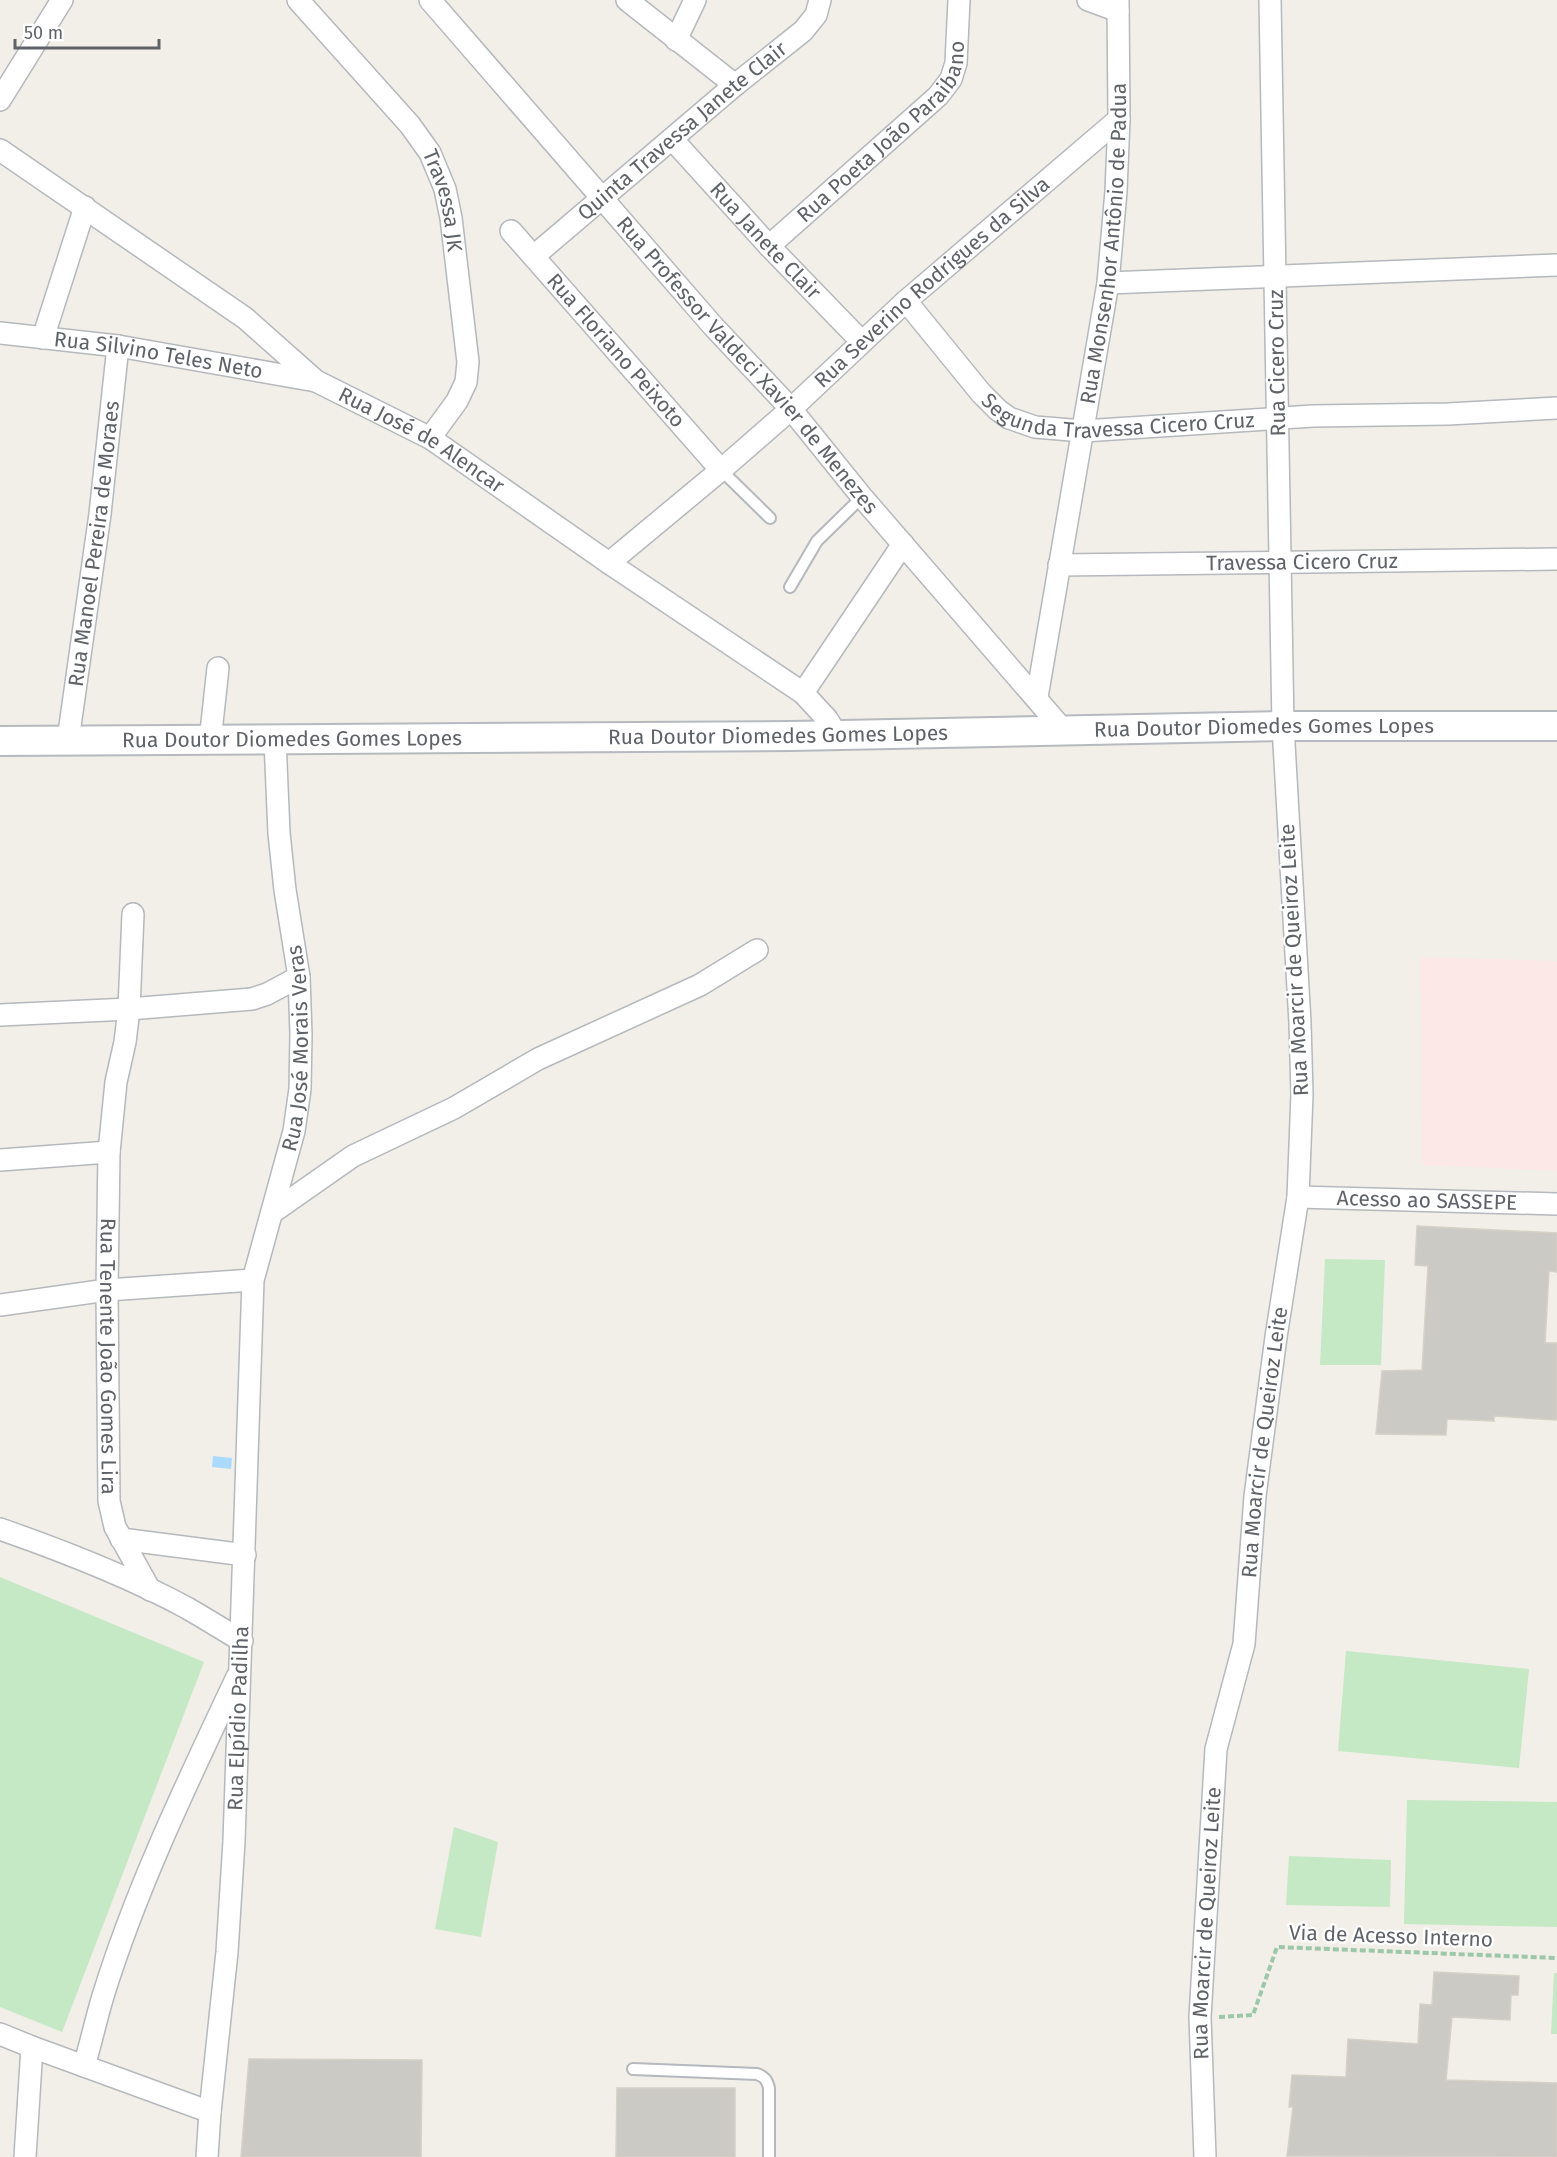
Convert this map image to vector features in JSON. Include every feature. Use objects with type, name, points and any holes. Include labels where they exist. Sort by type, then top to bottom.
[{"type":"street","points":[[0,100],[62,0]]},
{"type":"street","name":"Travessa JK","points":[[298,0],[410,124],[430,153],[445,189],[451,218],[468,362],[466,382],[457,401],[430,438]]},
{"type":"street","name":"Rua Professor Valdeci Xavier de Menezes","points":[[430,0],[713,326],[791,409],[862,497],[1065,732]]},
{"type":"street","points":[[627,0],[735,85]]},
{"type":"street","points":[[676,40],[695,0]]},
{"type":"street","name":"Quinta Travessa Janete Clair","points":[[534,256],[809,24],[816,15],[820,0]]},
{"type":"street","name":"Rua Poeta João Paraibano","points":[[769,246],[938,96],[951,79],[956,63],[959,0]]},
{"type":"street","points":[[1088,0],[1118,5]]},
{"type":"street","name":"Rua Cicero Cruz","points":[[1270,0],[1282,726]]},
{"type":"street","name":"Rua Monsenhor Antônio de Padua","points":[[1037,698],[1108,283],[1116,191],[1119,119],[1118,5]]},
{"type":"street","name":"Rua Severino Rodrigues da Silva","points":[[609,563],[721,470],[791,409],[906,302],[1119,119]]},
{"type":"street","name":"Rua Janete Clair","points":[[672,139],[769,246],[861,342]]},
{"type":"street","name":"Rua José de Alencar","points":[[0,150],[245,318],[316,381],[430,438],[609,563],[802,693],[827,719],[837,735]]},
{"type":"street","points":[[43,338],[85,207]]},
{"type":"street","name":"Rua Floriano Peixoto","points":[[511,231],[721,470]]},
{"type":"street","points":[[1108,283],[1557,266]]},
{"type":"street","name":"Segunda Travessa Cicero Cruz","points":[[906,302],[981,393],[998,410],[1009,418],[1035,428],[1083,431],[1348,414],[1449,414],[1557,408]]},
{"type":"street","name":"Rua Silvino Teles Neto","points":[[0,333],[118,346],[316,381]]},
{"type":"street","name":"Rua Manoel Pereira de Moraes","points":[[68,741],[100,514],[118,346]]},
{"type":"street","points":[[802,693],[903,544]]},
{"type":"street","name":"Travessa Cicero Cruz","points":[[1059,565],[1551,560]]},
{"type":"street","points":[[210,741],[218,668]]},
{"type":"street","name":"Rua Doutor Diomedes Gomes Lopes","points":[[0,741],[837,735],[1282,726],[1557,726]]},
{"type":"street","name":"Rua Moarcir de Queiroz Leite","points":[[1205,2157],[1200,2017],[1216,1749],[1244,1644],[1255,1496],[1276,1337],[1298,1197],[1302,1094],[1300,1023],[1282,726]]},
{"type":"street","name":"Rua José Morais Veras","points":[[254,1280],[294,1131],[300,1089],[299,977],[285,890],[279,833],[275,740]]},
{"type":"street","name":"Rua Tenente João Gomes Lira","points":[[133,914],[129,1009],[116,1082],[109,1152],[107,1290],[110,1501],[115,1527],[150,1590]]},
{"type":"street","points":[[273,1212],[353,1156],[453,1108],[538,1059],[700,985],[757,950]]},
{"type":"street","points":[[0,1015],[129,1009],[252,999],[267,994],[299,977]]},
{"type":"street","points":[[0,1160],[109,1152]]},
{"type":"street","name":"Acesso ao SASSEPE","points":[[1298,1197],[1557,1204]]},
{"type":"street","points":[[0,1305],[107,1290],[254,1280]]},
{"type":"street","name":"Rua Elpídio Padilha","points":[[207,2157],[227,1952],[241,1668],[254,1280]]},
{"type":"street","points":[[0,1529],[47,1545],[150,1590],[242,1641]]},
{"type":"street","points":[[122,1539],[245,1555]]},
{"type":"street","points":[[84,2066],[103,1995],[134,1909],[188,1782],[241,1668]]},
{"type":"street","points":[[0,2034],[32,2048],[210,2112]]},
{"type":"street","points":[[25,2157],[32,2048]]},
{"type":"lane","points":[[721,470],[770,518]]},
{"type":"lane","points":[[790,587],[817,541],[862,497]]},
{"type":"lane","points":[[633,2069],[763,2076],[769,2088],[769,2157]]},
{"type":"path","name":"Via de Acesso Interno","points":[[1200,2017],[1253,2015],[1277,1947],[1557,1958]]},
{"type":"shaded area","points":[[1421,957],[1557,961],[1557,1171],[1422,1165]]},
{"type":"green space","points":[[1325,1259],[1385,1260],[1381,1365],[1320,1365]]},
{"type":"green space","points":[[0,1577],[204,1662],[62,2032],[0,2007]]},
{"type":"green space","points":[[1346,1651],[1529,1669],[1519,1768],[1338,1751]]},
{"type":"green space","points":[[1407,1800],[1557,1802],[1557,1927],[1404,1924]]},
{"type":"green space","points":[[454,1827],[498,1842],[481,1937],[435,1929]]},
{"type":"green space","points":[[1289,1856],[1391,1860],[1390,1907],[1286,1905]]},
{"type":"green space","points":[[1554,1973],[1557,1973],[1557,2034],[1551,2034]]},
{"type":"water","points":[[213,1456],[232,1458],[231,1469],[212,1467]]},
{"type":"building","points":[[1417,1226],[1557,1233],[1557,1272],[1549,1271],[1545,1343],[1557,1343],[1557,1420],[1494,1416],[1494,1421],[1447,1419],[1446,1435],[1376,1434],[1382,1371],[1422,1370],[1428,1266],[1415,1265]]},
{"type":"building","points":[[1434,1972],[1519,1976],[1518,1995],[1511,1995],[1510,2020],[1452,2017],[1446,2080],[1557,2083],[1557,2157],[1287,2156],[1293,2107],[1289,2107],[1292,2075],[1346,2077],[1348,2039],[1418,2044],[1420,2004],[1432,2005]]},
{"type":"building","points":[[249,2059],[422,2060],[421,2157],[241,2157]]},
{"type":"building","points":[[617,2088],[735,2088],[735,2157],[616,2157]]}]
